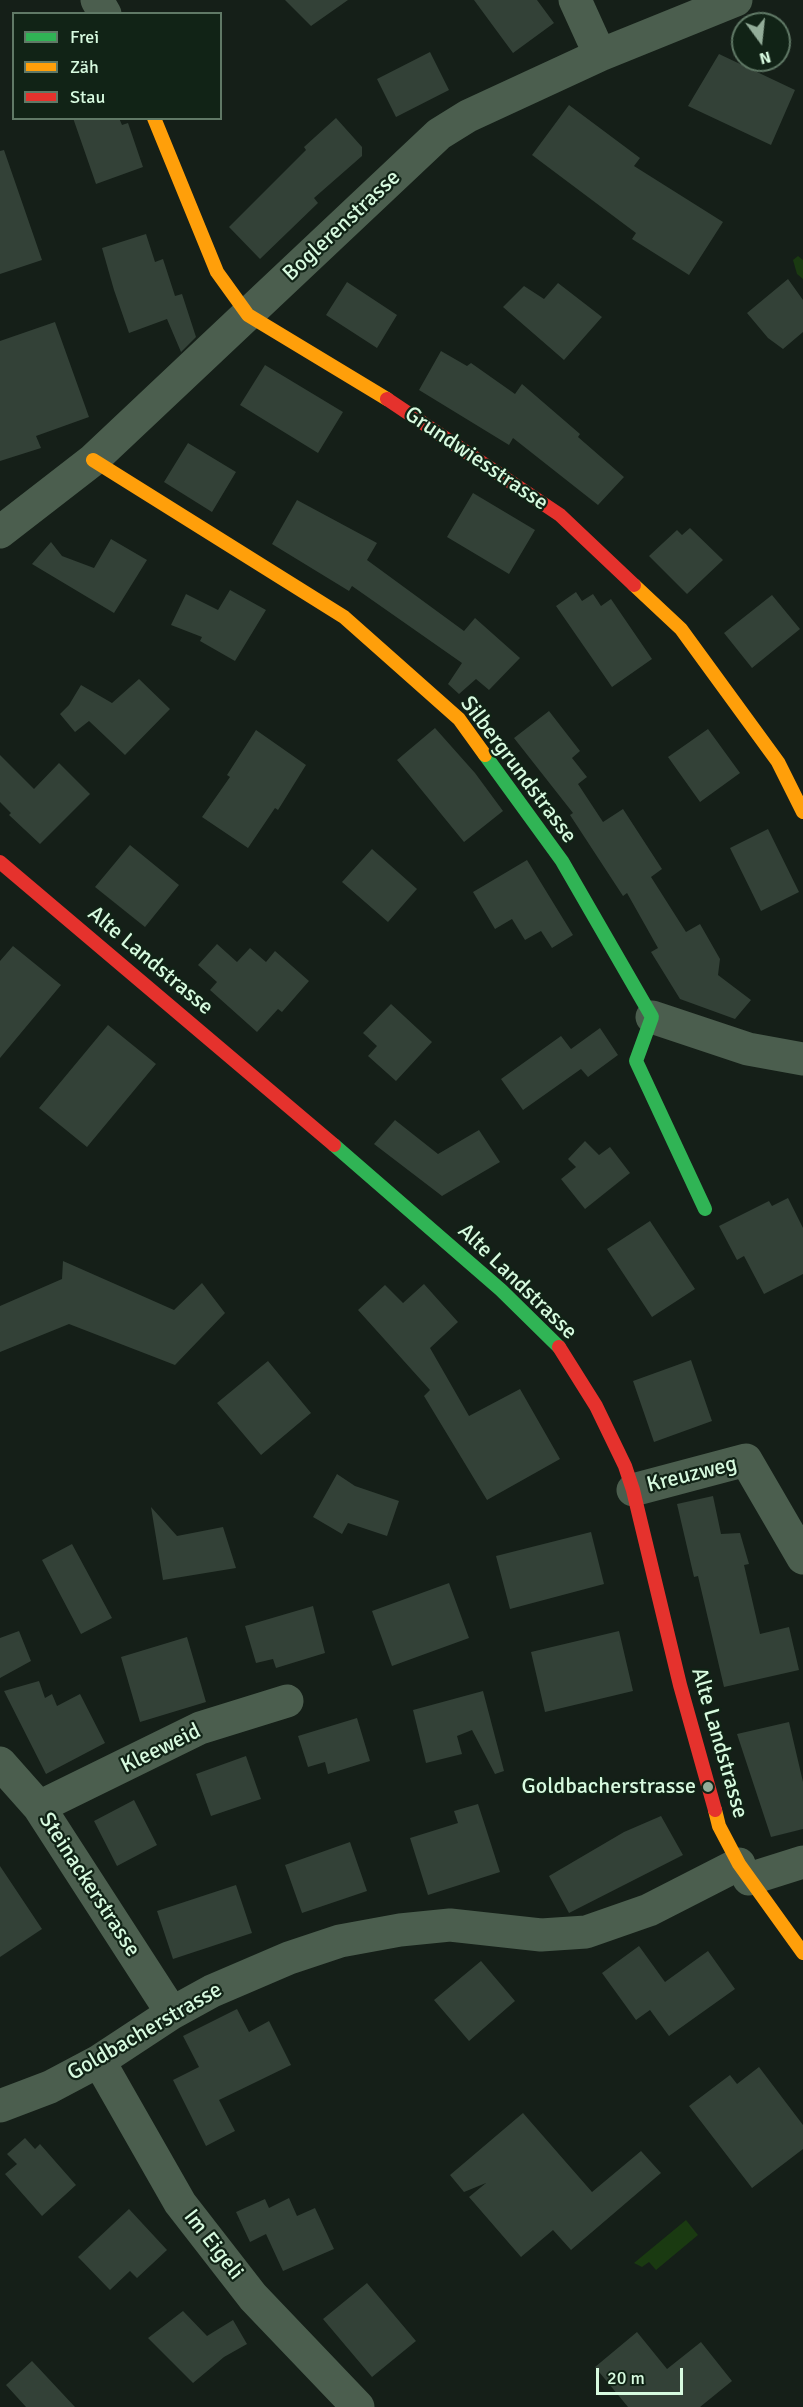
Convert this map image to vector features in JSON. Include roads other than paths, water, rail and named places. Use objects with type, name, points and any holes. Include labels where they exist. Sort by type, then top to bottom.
[{"type":"street","points":[[575,0],[600,55]]},
{"type":"street","name":"Boglerenstrasse","points":[[0,532],[93,460],[439,134],[468,116],[600,55],[736,0]]},
{"type":"street","name":"Grundwiesstrasse","points":[[155,120],[217,272],[248,315],[392,402],[560,515],[576,529],[681,629],[778,762],[803,813]]},
{"type":"street","name":"Silbergrundstrasse","points":[[93,460],[344,617],[459,719],[562,861],[652,1017]]},
{"type":"street","name":"Alte Landstrasse","points":[[0,862],[244,1067],[493,1282],[557,1344],[596,1407],[625,1466],[718,1826],[744,1871],[803,1953]]},
{"type":"street","points":[[705,1209],[636,1061],[652,1017],[748,1048],[803,1059]]},
{"type":"street","name":"Kreuzweg","points":[[633,1490],[746,1460],[803,1558]]},
{"type":"street","name":"Kleeweid","points":[[39,1807],[200,1728],[287,1701]]},
{"type":"street","name":"Steinackerstrasse","points":[[0,1763],[39,1807],[171,2013]]},
{"type":"street","name":"Goldbacherstrasse","points":[[0,2106],[50,2087],[99,2061],[171,2013],[212,1991],[278,1963],[340,1941],[400,1930],[450,1925],[541,1935],[586,1932],[649,1910],[744,1871],[803,1862]]},
{"type":"street","name":"Im Eigeli","points":[[99,2061],[180,2203],[253,2297],[358,2407]]},
{"type":"place","name":"Goldbacherstrasse","points":[[708,1787]]}]
